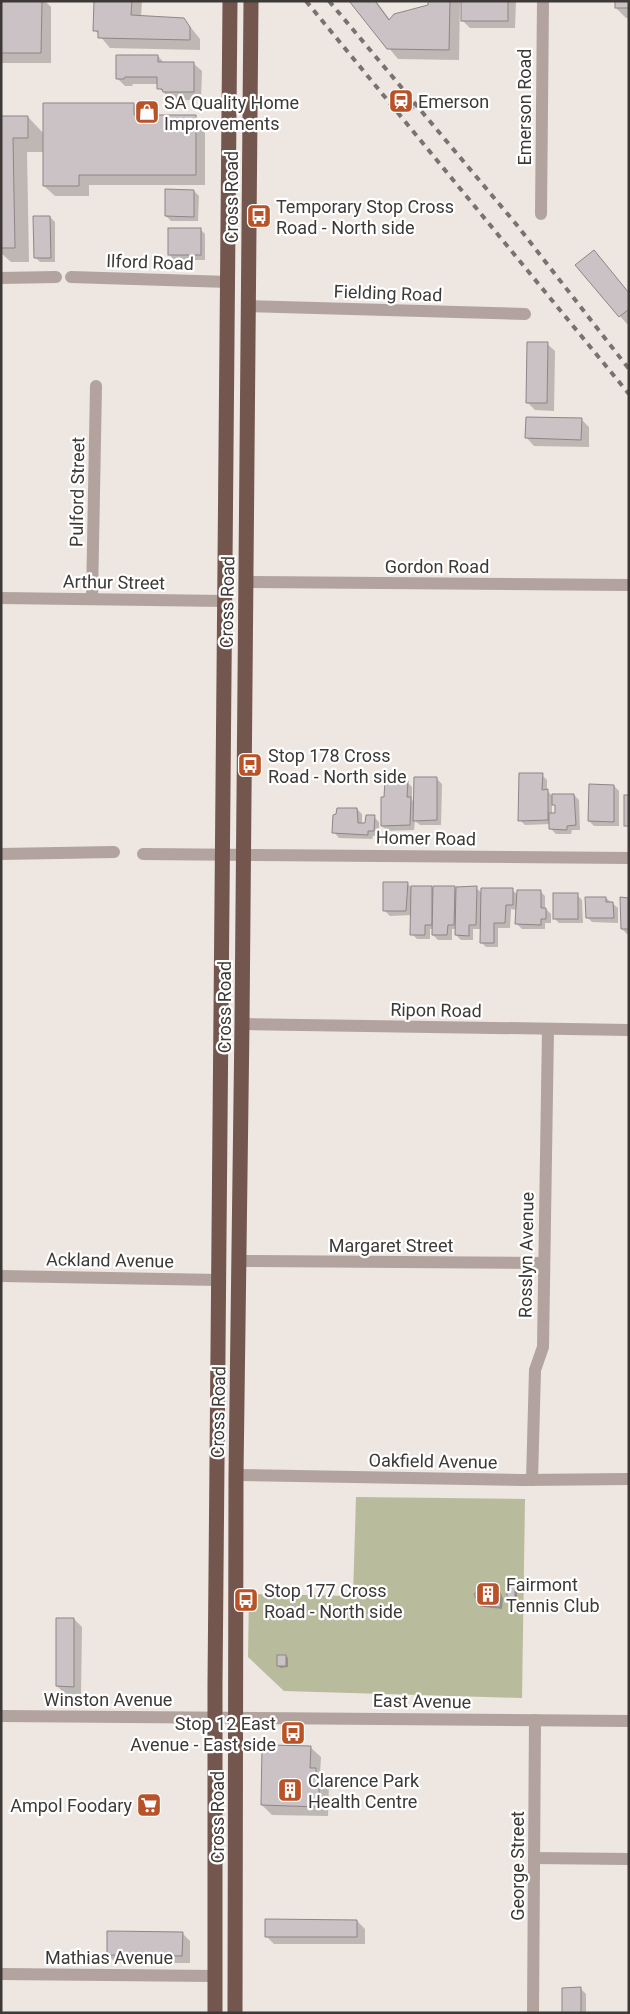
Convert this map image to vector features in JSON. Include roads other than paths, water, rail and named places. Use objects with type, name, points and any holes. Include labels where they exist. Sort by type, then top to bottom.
[{"type":"highway","points":[[223,1],[230,26]]},
{"type":"highway","name":"Cross Road","points":[[215,2013],[218,1280],[229,282],[230,1]]},
{"type":"highway","name":"Cross Road","points":[[235,2013],[236,1475],[251,1]]},
{"type":"highway","points":[[229,282],[249,306]]},
{"type":"highway","points":[[226,601],[246,582]]},
{"type":"highway","points":[[221,1024],[242,1024]]},
{"type":"highway","points":[[219,1243],[239,1261],[218,1280],[239,1293]]},
{"type":"highway","points":[[217,1474],[236,1475]]},
{"type":"highway","points":[[216,1976],[235,1976]]},
{"type":"street","name":"Emerson Road","points":[[541,214],[543,1]]},
{"type":"street","name":"Ilford Road","points":[[71,277],[229,282]]},
{"type":"street","points":[[1,278],[56,278]]},
{"type":"street","name":"Fielding Road","points":[[249,306],[525,314]]},
{"type":"street","name":"Pulford Street","points":[[92,599],[96,386]]},
{"type":"street","name":"Gordon Road","points":[[246,582],[629,585]]},
{"type":"street","name":"Arthur Street","points":[[1,598],[226,601]]},
{"type":"street","points":[[1,854],[114,852]]},
{"type":"street","name":"Homer Road","points":[[144,854],[629,858]]},
{"type":"street","name":"Ripon Road","points":[[242,1024],[629,1030]]},
{"type":"street","name":"Rosslyn Avenue","points":[[532,1480],[535,1370],[542,1347],[548,1029]]},
{"type":"street","name":"Margaret Street","points":[[239,1261],[544,1263]]},
{"type":"street","name":"Ackland Avenue","points":[[1,1276],[218,1280]]},
{"type":"street","name":"Oakfield Avenue","points":[[236,1475],[532,1480],[629,1479]]},
{"type":"street","name":"Winston Avenue","points":[[1,1716],[215,1717]]},
{"type":"street","name":"East Avenue","points":[[215,1717],[629,1721]]},
{"type":"street","name":"George Street","points":[[533,2013],[535,1720]]},
{"type":"street","points":[[534,1858],[629,1859]]},
{"type":"street","name":"Mathias Avenue","points":[[1,1974],[216,1976]]},
{"type":"railway","points":[[306,1],[629,394]]},
{"type":"railway","points":[[329,1],[516,224],[629,369]]},
{"type":"place","name":"Emerson","points":[[401,101]]},
{"type":"place","name":"SA Quality Home Improvements","points":[[147,112]]},
{"type":"place","name":"Temporary Stop Cross Road - North side","points":[[259,216]]},
{"type":"place","name":"Stop 178 Cross Road - North side","points":[[250,765]]},
{"type":"place","name":"Fairmont Tennis Club","points":[[488,1594]]},
{"type":"place","name":"Stop 177 Cross Road - North side","points":[[246,1600]]},
{"type":"place","name":"Stop 12 East Avenue - East side","points":[[293,1733]]},
{"type":"place","name":"Clarence Park Health Centre","points":[[290,1790]]},
{"type":"place","name":"Ampol Foodary","points":[[149,1805]]}]
